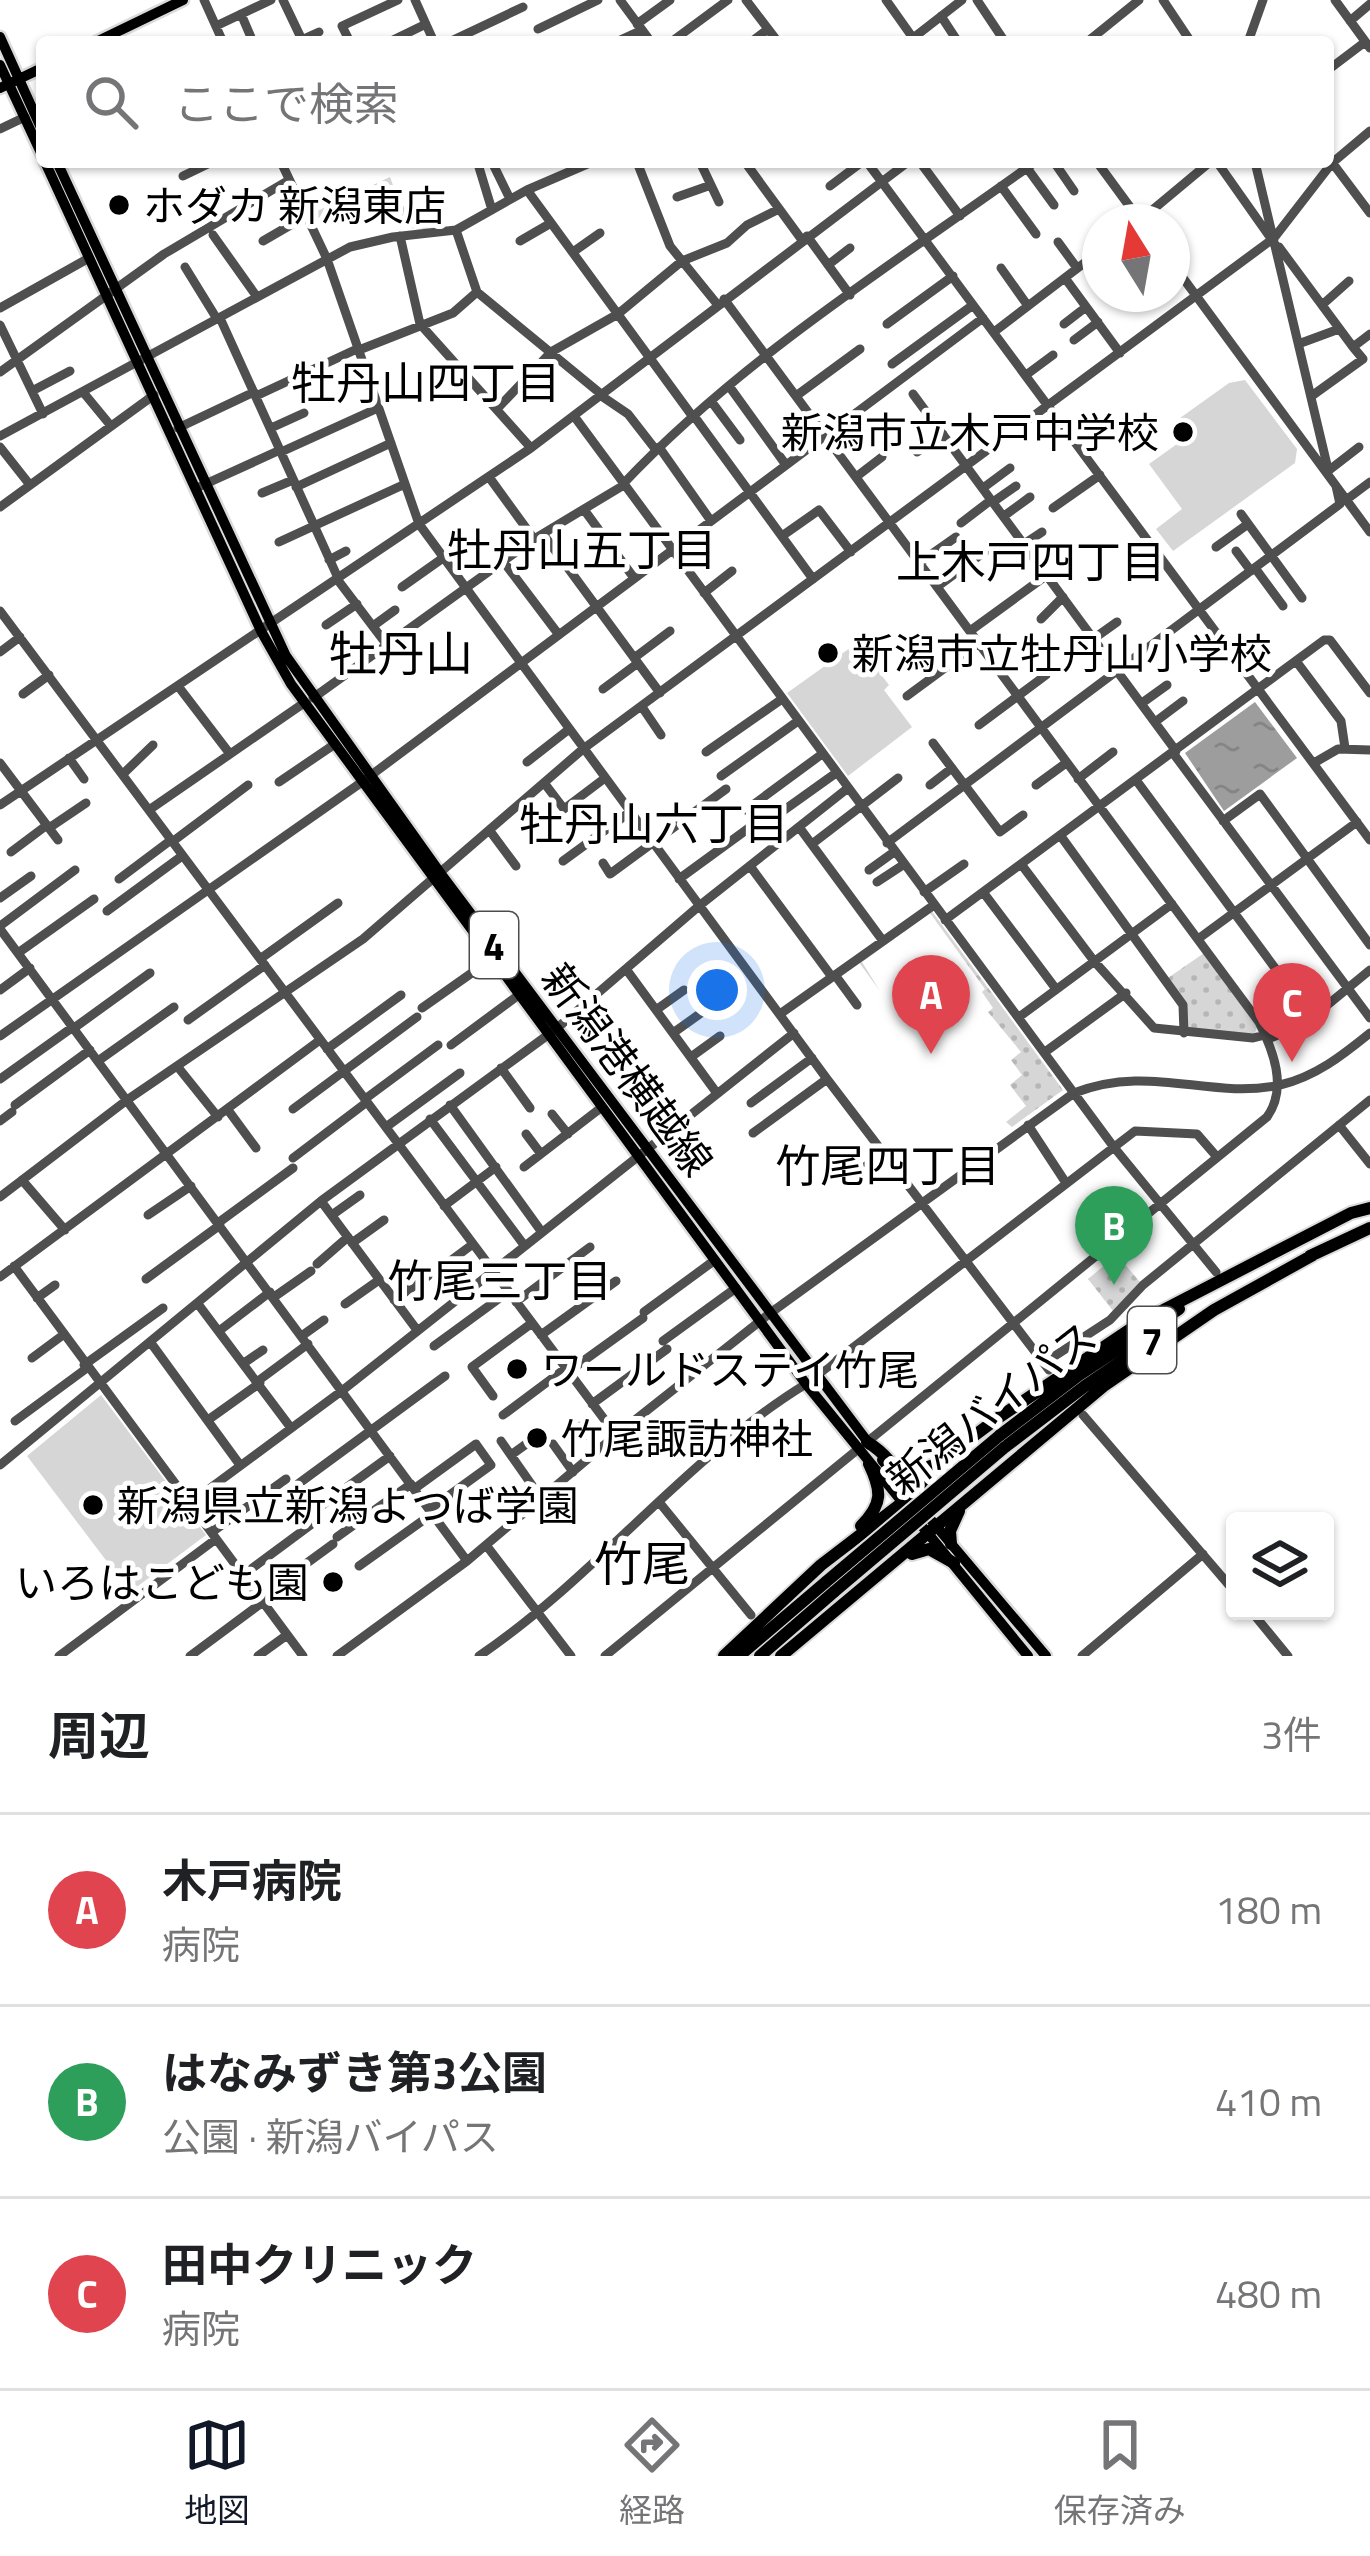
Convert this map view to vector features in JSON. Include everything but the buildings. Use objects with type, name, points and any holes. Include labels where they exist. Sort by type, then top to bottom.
[{"type":"highway","name":"新潟バイパス","points":[[739,1656],[831,1586],[1109,1354],[1201,1296],[1370,1209]]},
{"type":"highway","points":[[821,1565],[907,1499],[936,1465],[1144,1320],[1255,1260],[1352,1213],[1370,1209]]},
{"type":"highway","name":"新潟バイパス","points":[[1002,1442],[1208,1306],[1370,1228]]},
{"type":"highway","points":[[781,1656],[898,1558],[929,1524],[1105,1384],[1164,1342],[1313,1255]]},
{"type":"highway","points":[[862,1446],[905,1474],[936,1465]]},
{"type":"highway","points":[[724,1656],[874,1513],[880,1491],[869,1464]]},
{"type":"highway","points":[[952,1544],[953,1521],[982,1484]]},
{"type":"highway","points":[[929,1524],[967,1500]]},
{"type":"highway","points":[[881,1572],[922,1549],[954,1563]]},
{"type":"highway","name":"新潟バイパス","points":[[760,1656],[831,1586]]},
{"type":"main road","points":[[108,36],[182,0]]},
{"type":"main road","name":"新潟港横越線","points":[[0,38],[9,84],[36,122]]},
{"type":"main road","name":"新潟港横越線","points":[[0,65],[36,141]]},
{"type":"main road","points":[[9,84],[36,71]]},
{"type":"main road","name":"新潟港横越線","points":[[48,168],[89,258],[111,292]]},
{"type":"main road","name":"新潟港横越線","points":[[59,168],[111,292],[265,627],[335,744],[365,779]]},
{"type":"main road","name":"新潟港横越線","points":[[144,361],[154,394],[175,430]]},
{"type":"main road","name":"新潟港横越線","points":[[309,700],[811,1380],[907,1499],[952,1544],[1046,1656]]},
{"type":"main road","name":"新潟港横越線","points":[[438,876],[602,1107],[642,1152],[715,1260],[765,1317]]},
{"type":"main road","name":"新潟港横越線","points":[[862,1446],[869,1464],[907,1499]]},
{"type":"main road","name":"新潟港横越線","points":[[929,1524],[1028,1656]]},
{"type":"street","points":[[204,0],[220,36]]},
{"type":"street","points":[[216,26],[271,0]]},
{"type":"street","points":[[283,0],[299,36]]},
{"type":"street","points":[[347,36],[342,26],[398,0]]},
{"type":"street","points":[[429,0],[416,3],[431,36]]},
{"type":"street","points":[[538,29],[598,0]]},
{"type":"street","points":[[620,0],[647,36]]},
{"type":"street","points":[[626,36],[670,0]]},
{"type":"street","points":[[679,36],[728,0]]},
{"type":"street","points":[[762,0],[748,4],[773,36]]},
{"type":"street","points":[[886,0],[908,36]]},
{"type":"street","points":[[915,36],[962,0]]},
{"type":"street","points":[[977,0],[1001,36]]},
{"type":"street","points":[[1095,36],[1139,0]]},
{"type":"street","points":[[1163,0],[1187,36]]},
{"type":"street","points":[[1250,36],[1264,0]]},
{"type":"street","points":[[1334,66],[1368,44],[1335,0]]},
{"type":"street","points":[[1350,21],[1370,4]]},
{"type":"street","points":[[461,36],[523,7]]},
{"type":"street","points":[[241,14],[251,36]]},
{"type":"street","points":[[941,16],[954,36]]},
{"type":"street","points":[[401,36],[426,24]]},
{"type":"street","points":[[759,36],[768,29]]},
{"type":"street","points":[[312,36],[320,32]]},
{"type":"street","points":[[0,129],[25,117]]},
{"type":"street","points":[[1334,157],[1370,131]]},
{"type":"street","points":[[1334,165],[1370,212]]},
{"type":"street","points":[[183,176],[200,168]]},
{"type":"street","points":[[284,168],[327,260],[419,524],[920,1204],[1046,1366],[1110,1320],[1143,1285],[1370,1100]]},
{"type":"street","points":[[479,168],[492,210]]},
{"type":"street","points":[[495,168],[510,199]]},
{"type":"street","points":[[0,436],[350,247],[456,230],[578,168]]},
{"type":"street","points":[[605,1656],[1267,1117],[1278,1085],[1259,1022],[796,396],[670,246],[639,168]]},
{"type":"street","points":[[703,168],[719,202]]},
{"type":"street","points":[[749,168],[850,295]]},
{"type":"street","points":[[830,186],[856,168]]},
{"type":"street","points":[[869,168],[1370,840]]},
{"type":"street","points":[[0,805],[531,448],[899,168]]},
{"type":"street","points":[[924,168],[960,216]]},
{"type":"street","points":[[149,810],[538,536],[624,484],[657,448],[729,386],[1027,168]]},
{"type":"street","points":[[1033,168],[1054,205]]},
{"type":"street","points":[[1058,168],[1074,191]]},
{"type":"street","points":[[1101,168],[1127,204]]},
{"type":"street","points":[[1162,204],[1206,168]]},
{"type":"street","points":[[1218,168],[1366,364],[1313,395]]},
{"type":"street","points":[[1257,168],[1329,472]]},
{"type":"street","points":[[0,1197],[127,1100],[363,939],[584,749],[1274,240],[1324,168]]},
{"type":"street","points":[[0,372],[164,254],[290,180]]},
{"type":"street","points":[[676,197],[711,185]]},
{"type":"street","points":[[1001,186],[1036,234]]},
{"type":"street","points":[[527,190],[814,579]]},
{"type":"street","points":[[498,408],[551,352],[618,314],[682,261],[728,243],[747,225],[779,208]]},
{"type":"street","points":[[1252,212],[1267,208]]},
{"type":"street","points":[[263,241],[306,216]]},
{"type":"street","points":[[520,242],[551,223]]},
{"type":"street","points":[[456,230],[477,292],[628,414],[711,521]]},
{"type":"street","points":[[573,252],[600,233]]},
{"type":"street","points":[[213,235],[257,297]]},
{"type":"street","points":[[400,236],[421,324],[531,448]]},
{"type":"street","points":[[1058,242],[1077,268]]},
{"type":"street","points":[[828,265],[850,248]]},
{"type":"street","points":[[1,304],[89,258]]},
{"type":"street","points":[[994,332],[1082,264]]},
{"type":"street","points":[[185,267],[218,319],[255,394],[338,578],[387,645]]},
{"type":"street","points":[[1001,268],[1028,306]]},
{"type":"street","points":[[887,324],[952,276]]},
{"type":"street","points":[[1065,278],[1082,301]]},
{"type":"street","points":[[1322,304],[1349,281]]},
{"type":"street","points":[[1190,287],[1368,525]]},
{"type":"street","points":[[175,430],[453,313],[477,292]]},
{"type":"street","points":[[892,364],[974,304]]},
{"type":"street","points":[[1064,324],[1082,310]]},
{"type":"street","points":[[1090,312],[1120,353]]},
{"type":"street","points":[[0,1036],[365,779],[983,318]]},
{"type":"street","points":[[1074,340],[1097,322]]},
{"type":"street","points":[[0,325],[43,414]]},
{"type":"street","points":[[1300,344],[1339,329]]},
{"type":"street","points":[[1353,347],[1370,334]]},
{"type":"street","points":[[796,396],[860,349]]},
{"type":"street","points":[[1026,375],[1054,356]]},
{"type":"street","points":[[32,391],[70,371]]},
{"type":"street","points":[[729,386],[786,465]]},
{"type":"street","points":[[83,392],[110,426]]},
{"type":"street","points":[[0,507],[154,394]]},
{"type":"street","points":[[913,394],[1370,1018]]},
{"type":"street","points":[[710,401],[740,440]]},
{"type":"street","points":[[201,486],[378,408]]},
{"type":"street","points":[[271,428],[304,413]]},
{"type":"street","points":[[574,416],[1113,1146],[1216,1272]]},
{"type":"street","points":[[917,452],[943,434]]},
{"type":"street","points":[[262,493],[391,443]]},
{"type":"street","points":[[0,447],[30,485]]},
{"type":"street","points":[[1329,472],[1360,447]]},
{"type":"street","points":[[856,477],[882,457]]},
{"type":"street","points":[[982,488],[1010,468]]},
{"type":"street","points":[[1053,508],[1100,475]]},
{"type":"street","points":[[489,476],[661,693]]},
{"type":"street","points":[[1346,500],[1370,482]]},
{"type":"street","points":[[279,542],[405,484]]},
{"type":"street","points":[[961,523],[1016,486]]},
{"type":"street","points":[[868,870],[965,785],[1340,504],[1336,486]]},
{"type":"street","points":[[1004,516],[1030,497]]},
{"type":"street","points":[[782,536],[820,510],[850,552]]},
{"type":"street","points":[[585,511],[634,578]]},
{"type":"street","points":[[1216,547],[1244,519],[1302,598]]},
{"type":"street","points":[[1024,544],[1042,532]]},
{"type":"street","points":[[920,562],[956,537]]},
{"type":"street","points":[[937,586],[994,545]]},
{"type":"street","points":[[329,560],[346,551]]},
{"type":"street","points":[[1236,551],[1283,606]]},
{"type":"street","points":[[970,632],[1044,570],[1056,553]]},
{"type":"street","points":[[402,586],[443,558]]},
{"type":"street","points":[[503,561],[559,635]]},
{"type":"street","points":[[704,593],[732,571]]},
{"type":"street","points":[[1040,619],[1063,597]]},
{"type":"street","points":[[326,625],[357,604]]},
{"type":"street","points":[[373,626],[395,610]]},
{"type":"street","points":[[0,611],[616,1436]]},
{"type":"street","points":[[1068,657],[1118,622]]},
{"type":"street","points":[[602,689],[670,631]]},
{"type":"street","points":[[0,652],[20,637]]},
{"type":"street","points":[[945,920],[1324,640],[1330,640],[1370,693]]},
{"type":"street","points":[[907,696],[979,643]]},
{"type":"street","points":[[1296,661],[1341,721],[1345,748]]},
{"type":"street","points":[[979,725],[1046,675]]},
{"type":"street","points":[[23,694],[49,676]]},
{"type":"street","points":[[178,686],[230,754]]},
{"type":"street","points":[[1142,704],[1167,686]]},
{"type":"street","points":[[706,752],[782,699]]},
{"type":"street","points":[[1155,722],[1183,701]]},
{"type":"street","points":[[642,707],[661,735]]},
{"type":"street","points":[[721,776],[798,721]]},
{"type":"street","points":[[527,762],[568,730]]},
{"type":"street","points":[[933,743],[1000,832],[1023,815]]},
{"type":"street","points":[[279,782],[335,744]]},
{"type":"street","points":[[122,774],[153,745]]},
{"type":"street","points":[[1314,763],[1332,750],[1370,750]]},
{"type":"street","points":[[1078,779],[1113,752]]},
{"type":"street","points":[[746,810],[822,754]]},
{"type":"street","points":[[69,758],[84,779]]},
{"type":"street","points":[[1036,785],[1066,763]]},
{"type":"street","points":[[0,764],[58,840]]},
{"type":"street","points":[[930,784],[952,768]]},
{"type":"street","points":[[679,879],[836,773]]},
{"type":"street","points":[[544,784],[564,809],[605,778]]},
{"type":"street","points":[[812,844],[898,778]]},
{"type":"street","points":[[1136,780],[1312,1018]]},
{"type":"street","points":[[119,879],[248,785]]},
{"type":"street","points":[[0,1465],[321,1201],[552,1031],[848,788]]},
{"type":"street","points":[[603,863],[610,874],[726,789]]},
{"type":"street","points":[[1223,821],[1260,794],[1370,945]]},
{"type":"street","points":[[11,852],[86,803]]},
{"type":"street","points":[[563,861],[630,812]]},
{"type":"street","points":[[1198,939],[1357,822]]},
{"type":"street","points":[[799,827],[883,941]]},
{"type":"street","points":[[490,831],[516,866]]},
{"type":"street","points":[[1060,835],[1183,1004],[1184,1033]]},
{"type":"street","points":[[107,911],[182,856]]},
{"type":"street","points":[[924,892],[964,864]]},
{"type":"street","points":[[1021,864],[1094,962],[1154,1028],[1266,1037],[1312,1018],[1370,970]]},
{"type":"street","points":[[877,882],[904,865]]},
{"type":"street","points":[[750,866],[857,1005]]},
{"type":"street","points":[[75,870],[0,927],[5,945],[30,968],[467,1562]]},
{"type":"street","points":[[0,898],[31,876]]},
{"type":"street","points":[[983,892],[1056,989]]},
{"type":"street","points":[[18,953],[94,899]]},
{"type":"street","points":[[188,1020],[338,903]]},
{"type":"street","points":[[1019,1017],[1172,904]]},
{"type":"street","points":[[780,1014],[934,905]]},
{"type":"street","points":[[292,1109],[494,958]]},
{"type":"street","points":[[0,990],[30,968]]},
{"type":"street","points":[[626,969],[716,1092]]},
{"type":"street","points":[[0,1079],[150,973]]},
{"type":"street","points":[[656,1010],[684,990]]},
{"type":"street","points":[[1045,1052],[1126,993]]},
{"type":"street","points":[[451,1045],[520,994]]},
{"type":"street","points":[[0,1277],[223,1114],[401,995]]},
{"type":"street","points":[[98,1061],[174,1007]]},
{"type":"street","points":[[673,1033],[701,1013]]},
{"type":"street","points":[[190,1503],[343,1390],[794,1033]]},
{"type":"street","points":[[337,1656],[467,1562],[765,1317],[1075,1093],[1130,1078],[1237,1087],[1278,1085],[1325,1067],[1370,1034]]},
{"type":"street","points":[[691,1057],[720,1036]]},
{"type":"street","points":[[146,1279],[438,1045]]},
{"type":"street","points":[[0,1120],[90,1050]]},
{"type":"street","points":[[751,1103],[812,1058]]},
{"type":"street","points":[[177,1066],[256,1148]]},
{"type":"street","points":[[501,1068],[530,1108]]},
{"type":"street","points":[[386,1127],[460,1073]]},
{"type":"street","points":[[753,1133],[827,1079]]},
{"type":"street","points":[[450,1105],[542,1231]]},
{"type":"street","points":[[524,1167],[602,1107]]},
{"type":"street","points":[[552,1114],[568,1134]]},
{"type":"street","points":[[430,1119],[524,1245]]},
{"type":"street","points":[[1028,1125],[1066,1183]]},
{"type":"street","points":[[1339,1125],[1370,1164]]},
{"type":"street","points":[[479,1656],[538,1614],[659,1502],[1113,1146],[1144,1129],[1197,1134],[1217,1157]]},
{"type":"street","points":[[526,1134],[542,1154]]},
{"type":"street","points":[[851,1177],[884,1154]]},
{"type":"street","points":[[444,1206],[496,1167]]},
{"type":"street","points":[[22,1180],[65,1230]]},
{"type":"street","points":[[148,1215],[191,1186]]},
{"type":"street","points":[[332,1215],[360,1195]]},
{"type":"street","points":[[321,1201],[417,1330]]},
{"type":"street","points":[[219,1331],[384,1220]]},
{"type":"street","points":[[394,1300],[473,1244]]},
{"type":"street","points":[[516,1302],[590,1247]]},
{"type":"street","points":[[503,1414],[715,1260]]},
{"type":"street","points":[[14,1266],[303,1656]]},
{"type":"street","points":[[345,1304],[379,1280]]},
{"type":"street","points":[[541,1335],[616,1281]]},
{"type":"street","points":[[37,1298],[55,1285]]},
{"type":"street","points":[[592,1404],[736,1288]]},
{"type":"street","points":[[434,1346],[508,1292]]},
{"type":"street","points":[[198,1304],[291,1428]]},
{"type":"street","points":[[14,1420],[163,1308]]},
{"type":"street","points":[[208,1420],[259,1382],[324,1320]]},
{"type":"street","points":[[493,1396],[472,1367],[532,1323]]},
{"type":"street","points":[[32,1358],[63,1335]]},
{"type":"street","points":[[152,1342],[241,1465]]},
{"type":"street","points":[[244,1363],[263,1350]]},
{"type":"street","points":[[298,1484],[445,1376]]},
{"type":"street","points":[[1083,1415],[1226,1581]]},
{"type":"street","points":[[581,1426],[600,1449]]},
{"type":"street","points":[[190,1656],[335,1540],[490,1434]]},
{"type":"street","points":[[501,1441],[542,1498]]},
{"type":"street","points":[[511,1455],[529,1442]]},
{"type":"street","points":[[359,1567],[491,1465],[476,1444]]},
{"type":"street","points":[[553,1444],[573,1472]]},
{"type":"street","points":[[321,1506],[390,1456]]},
{"type":"street","points":[[62,1655],[286,1480]]},
{"type":"street","points":[[659,1502],[751,1615]]},
{"type":"street","points":[[243,1574],[316,1521]]},
{"type":"street","points":[[486,1545],[571,1656]]},
{"type":"street","points":[[1082,1656],[1203,1554]]},
{"type":"street","points":[[1258,1620],[1288,1656]]},
{"type":"street","points":[[258,1656],[287,1635]]},
{"type":"shaded area","points":[[390,177],[401,207],[437,201],[443,231],[403,226],[402,216],[364,197],[314,220],[311,214]]},
{"type":"shaded area","points":[[1245,380],[1297,449],[1295,463],[1173,551],[1156,529],[1182,509],[1149,464],[1191,434],[1180,418],[1229,383]]},
{"type":"shaded area","points":[[857,643],[889,685],[884,690],[912,727],[848,776],[787,693]]},
{"type":"shaded area","points":[[931,910],[1063,1090],[1012,1127],[1006,1122],[1026,1106],[1010,1085],[1022,1075],[1011,1060],[1021,1052],[988,1012],[993,1008],[982,992],[985,989],[930,913],[862,962],[880,991],[858,961]]},
{"type":"shaded area","points":[[1207,951],[1259,1022],[1253,1038],[1184,1033],[1185,1011],[1165,980]]},
{"type":"shaded area","points":[[1117,1255],[1140,1282],[1113,1311],[1088,1279]]},
{"type":"shaded area","points":[[101,1395],[206,1535],[130,1592],[27,1456]]},
{"type":"water","points":[[1255,702],[1297,758],[1224,811],[1185,753]]},
{"type":"place","name":"ホダカ 新潟東店","points":[[119,205]]},
{"type":"place","name":"新潟市立木戸中学校","points":[[1183,432]]},
{"type":"place","name":"新潟市立牡丹山小学校","points":[[828,653]]},
{"type":"place","name":"木戸病院","points":[[931,1054]]},
{"type":"place","name":"田中クリニック","points":[[1292,1062]]},
{"type":"place","name":"はなみずき第3公園","points":[[1114,1285]]},
{"type":"place","name":"ワールドステイ竹尾","points":[[517,1369]]},
{"type":"place","name":"竹尾諏訪神社","points":[[537,1438]]},
{"type":"place","name":"新潟県立新潟よつば学園","points":[[93,1505]]},
{"type":"place","name":"いろはこども園","points":[[333,1582]]},
{"type":"district","name":"牡丹山四丁目","points":[[426,382]]},
{"type":"district","name":"牡丹山五丁目","points":[[582,549]]},
{"type":"district","name":"上木戸四丁目","points":[[1031,561]]},
{"type":"district","name":"牡丹山","points":[[401,653]]},
{"type":"district","name":"牡丹山六丁目","points":[[654,823]]},
{"type":"district","name":"竹尾四丁目","points":[[888,1165]]},
{"type":"district","name":"竹尾三丁目","points":[[500,1280]]},
{"type":"district","name":"竹尾","points":[[642,1563]]}]
